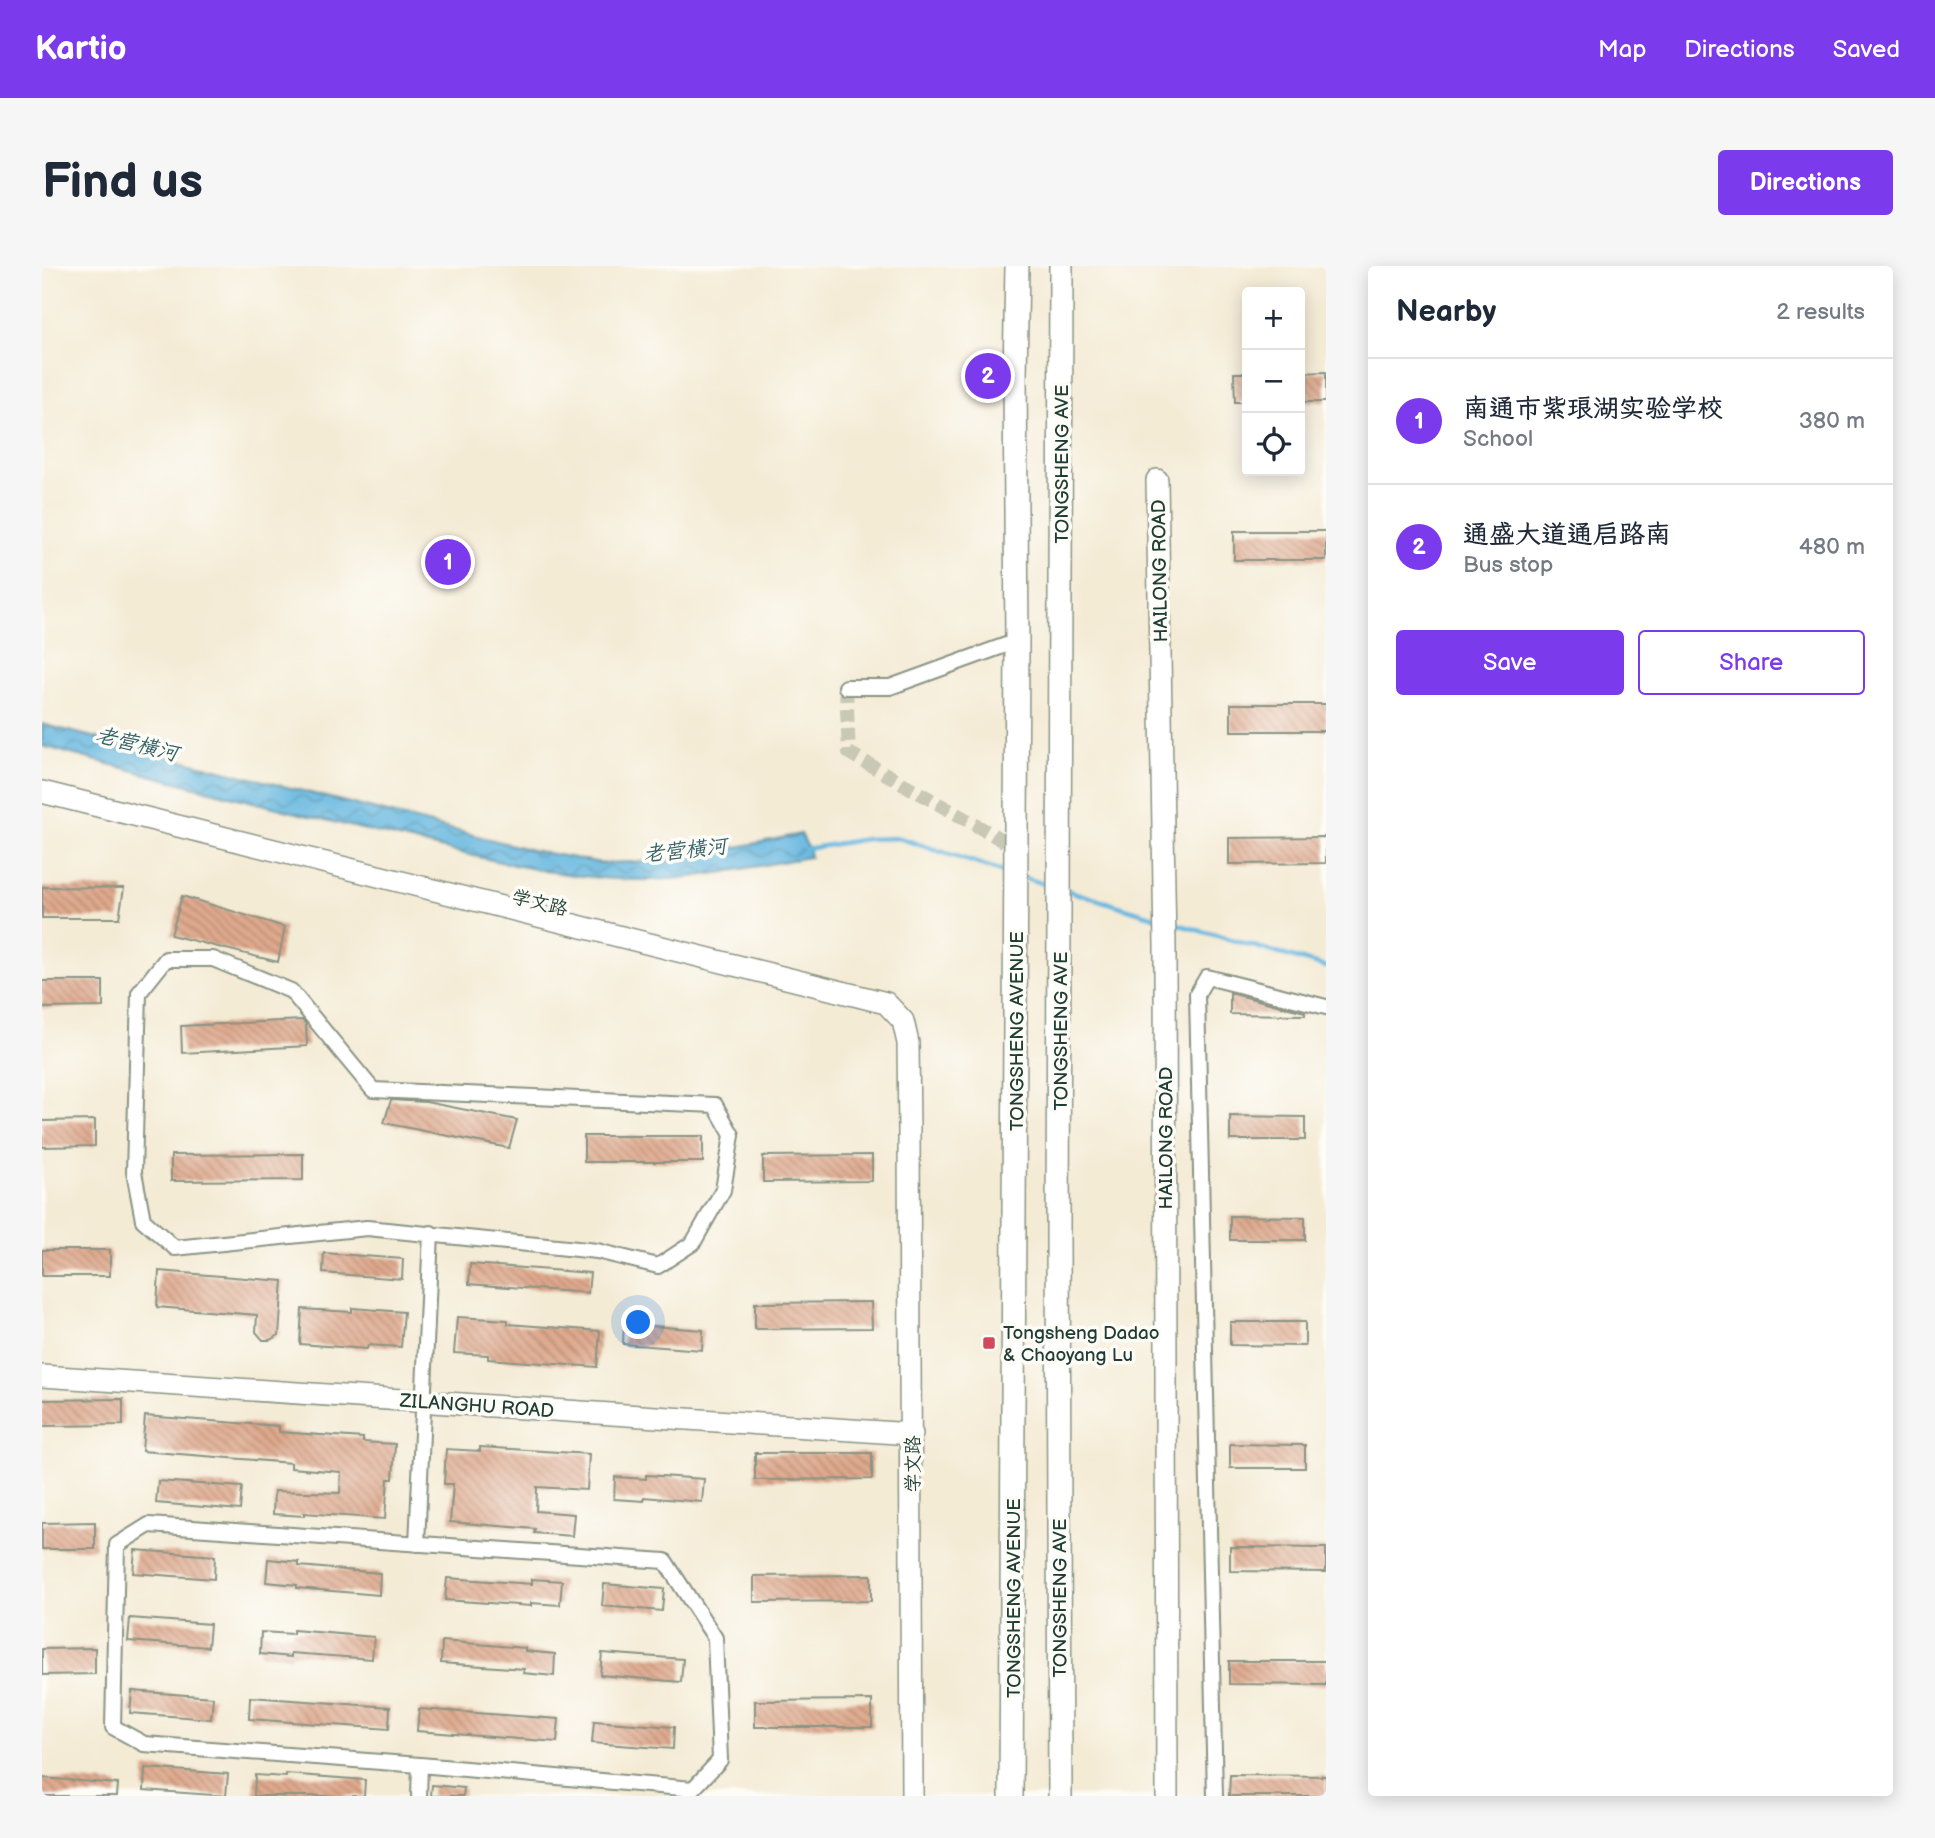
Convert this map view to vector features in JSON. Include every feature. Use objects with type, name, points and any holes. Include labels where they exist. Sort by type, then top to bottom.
[{"type":"main road","name":"TONGSHENG AVENUE","points":[[1012,1796],[1017,641],[1014,376],[1017,266]]},
{"type":"main road","name":"TONGSHENG AVE","points":[[1060,1796],[1058,1233],[1062,266]]},
{"type":"street","name":"HAILONG ROAD","points":[[1157,480],[1165,958],[1167,1796]]},
{"type":"street","points":[[846,687],[890,687],[1017,641]]},
{"type":"street","name":"学文路","points":[[42,778],[891,991],[913,1013],[919,1044],[917,1092],[909,1132]]},
{"type":"street","name":"学文路","points":[[42,792],[886,1003],[903,1021],[908,1043],[912,1796]]},
{"type":"street","points":[[166,959],[213,959],[291,990],[373,1090],[715,1105],[732,1135],[723,1191],[693,1243],[658,1266],[597,1251],[431,1233],[367,1228],[175,1248],[143,1220],[134,1172],[139,993],[166,959]]},
{"type":"street","points":[[1214,1796],[1197,993],[1207,977],[1326,1007]]},
{"type":"street","points":[[417,1544],[431,1233]]},
{"type":"street","name":"ZILANGHU ROAD","points":[[42,1376],[912,1434]]},
{"type":"street","points":[[149,1525],[665,1561],[715,1638],[720,1760],[693,1789],[420,1765],[144,1744],[113,1727],[117,1545],[149,1525]]},
{"type":"street","points":[[419,1796],[420,1765]]},
{"type":"water","points":[[42,724],[532,850],[601,863],[668,861],[801,834],[810,857],[721,873],[668,879],[635,880],[569,875],[315,818],[42,746]]},
{"type":"building","points":[[1326,372],[1326,402],[1305,402],[1305,373]]},
{"type":"building","points":[[1234,373],[1242,373],[1242,402],[1235,402]]},
{"type":"building","points":[[1234,531],[1326,531],[1326,560],[1234,560]]},
{"type":"building","points":[[1231,704],[1326,704],[1326,731],[1231,731]]},
{"type":"building","points":[[1326,837],[1326,863],[1229,864],[1229,838]]},
{"type":"building","points":[[42,887],[124,888],[119,918],[42,918]]},
{"type":"building","points":[[182,896],[285,927],[278,962],[171,935]]},
{"type":"building","points":[[42,981],[103,981],[103,1007],[42,1008]]},
{"type":"building","points":[[1230,993],[1305,1012],[1305,1015],[1230,1014]]},
{"type":"building","points":[[302,1020],[306,1024],[307,1046],[182,1053],[181,1026]]},
{"type":"building","points":[[391,1100],[426,1102],[517,1120],[509,1148],[384,1123]]},
{"type":"building","points":[[1230,1116],[1305,1117],[1305,1140],[1230,1140]]},
{"type":"building","points":[[95,1120],[95,1146],[42,1147],[42,1121]]},
{"type":"building","points":[[584,1136],[703,1136],[703,1162],[584,1162]]},
{"type":"building","points":[[303,1154],[303,1180],[171,1181],[171,1155]]},
{"type":"building","points":[[872,1155],[872,1181],[763,1182],[763,1156]]},
{"type":"building","points":[[1230,1216],[1305,1217],[1305,1240],[1230,1240]]},
{"type":"building","points":[[42,1250],[110,1250],[110,1276],[42,1276]]},
{"type":"building","points":[[324,1253],[403,1259],[402,1279],[323,1273]]},
{"type":"building","points":[[470,1264],[590,1273],[588,1293],[469,1284]]},
{"type":"building","points":[[159,1271],[283,1281],[279,1335],[263,1340],[256,1332],[257,1315],[157,1307]]},
{"type":"building","points":[[871,1302],[872,1328],[755,1329],[755,1303]]},
{"type":"building","points":[[352,1308],[404,1312],[401,1347],[368,1345],[367,1349],[300,1344],[302,1309],[352,1312]]},
{"type":"building","points":[[457,1317],[600,1331],[597,1367],[488,1359],[488,1355],[454,1353]]},
{"type":"building","points":[[1230,1322],[1305,1322],[1305,1346],[1230,1345]]},
{"type":"building","points":[[624,1324],[703,1330],[702,1350],[623,1344]]},
{"type":"building","points":[[123,1399],[123,1425],[42,1426],[42,1400]]},
{"type":"building","points":[[145,1416],[279,1426],[279,1432],[363,1438],[363,1442],[395,1444],[393,1479],[388,1479],[385,1519],[304,1513],[304,1516],[273,1514],[274,1491],[340,1493],[341,1472],[291,1468],[291,1463],[142,1451]]},
{"type":"building","points":[[1230,1444],[1305,1445],[1305,1468],[1230,1468]]},
{"type":"building","points":[[480,1447],[589,1454],[587,1490],[537,1487],[536,1511],[574,1514],[572,1536],[534,1533],[535,1529],[450,1522],[453,1484],[444,1484],[446,1449],[480,1451]]},
{"type":"building","points":[[755,1453],[872,1453],[872,1479],[755,1480]]},
{"type":"building","points":[[646,1475],[704,1479],[702,1502],[644,1497],[644,1501],[614,1499],[615,1477],[646,1479]]},
{"type":"building","points":[[158,1481],[242,1487],[240,1510],[156,1503]]},
{"type":"building","points":[[95,1522],[95,1549],[42,1549],[42,1523]]},
{"type":"building","points":[[1230,1547],[1326,1548],[1326,1572],[1230,1571]]},
{"type":"building","points":[[135,1550],[215,1556],[214,1579],[133,1573]]},
{"type":"building","points":[[268,1559],[299,1562],[299,1566],[380,1573],[379,1595],[297,1588],[297,1585],[266,1582]]},
{"type":"building","points":[[871,1575],[871,1601],[754,1602],[754,1576]]},
{"type":"building","points":[[447,1578],[532,1584],[532,1579],[562,1581],[560,1605],[531,1603],[531,1606],[445,1600]]},
{"type":"building","points":[[604,1584],[664,1589],[662,1611],[602,1606]]},
{"type":"building","points":[[130,1618],[210,1624],[208,1647],[128,1641]]},
{"type":"building","points":[[293,1630],[374,1637],[372,1659],[291,1653],[291,1657],[260,1654],[261,1632],[293,1634]]},
{"type":"building","points":[[442,1641],[525,1648],[525,1651],[555,1654],[554,1676],[523,1673],[524,1669],[441,1663]]},
{"type":"building","points":[[95,1648],[95,1674],[42,1675],[42,1649]]},
{"type":"building","points":[[602,1653],[683,1659],[681,1682],[600,1675]]},
{"type":"building","points":[[1229,1661],[1326,1661],[1326,1685],[1229,1684]]},
{"type":"building","points":[[132,1691],[213,1697],[211,1719],[130,1713]]},
{"type":"building","points":[[250,1697],[390,1707],[389,1729],[249,1719]]},
{"type":"building","points":[[872,1700],[872,1727],[755,1727],[755,1701]]},
{"type":"building","points":[[419,1709],[559,1719],[557,1742],[417,1731]]},
{"type":"building","points":[[594,1721],[674,1727],[673,1749],[592,1743]]},
{"type":"building","points":[[145,1768],[228,1774],[226,1796],[144,1790]]},
{"type":"building","points":[[286,1774],[365,1780],[364,1796],[254,1796],[255,1775],[286,1777]]},
{"type":"building","points":[[1230,1775],[1326,1776],[1326,1796],[1229,1796]]},
{"type":"building","points":[[42,1778],[118,1784],[117,1796],[42,1796]]},
{"type":"building","points":[[432,1785],[464,1788],[463,1796],[431,1796]]},
{"type":"waterway","name":"老营横河","points":[[805,849],[866,839],[899,838],[1007,873]]},
{"type":"waterway","name":"老营横河","points":[[1022,877],[1051,886]]},
{"type":"waterway","name":"老营横河","points":[[1066,890],[1158,918]]},
{"type":"waterway","name":"老营横河","points":[[1170,922],[1326,967]]},
{"type":"tunnel","points":[[846,687],[849,753],[1016,848]]},
{"type":"place","name":"通盛大道通启路南","points":[[988,376]]},
{"type":"place","name":"南通市紫琅湖实验学校","points":[[448,562]]},
{"type":"place","name":"Tongsheng Dadao & Chaoyang Lu","points":[[989,1343]]}]
